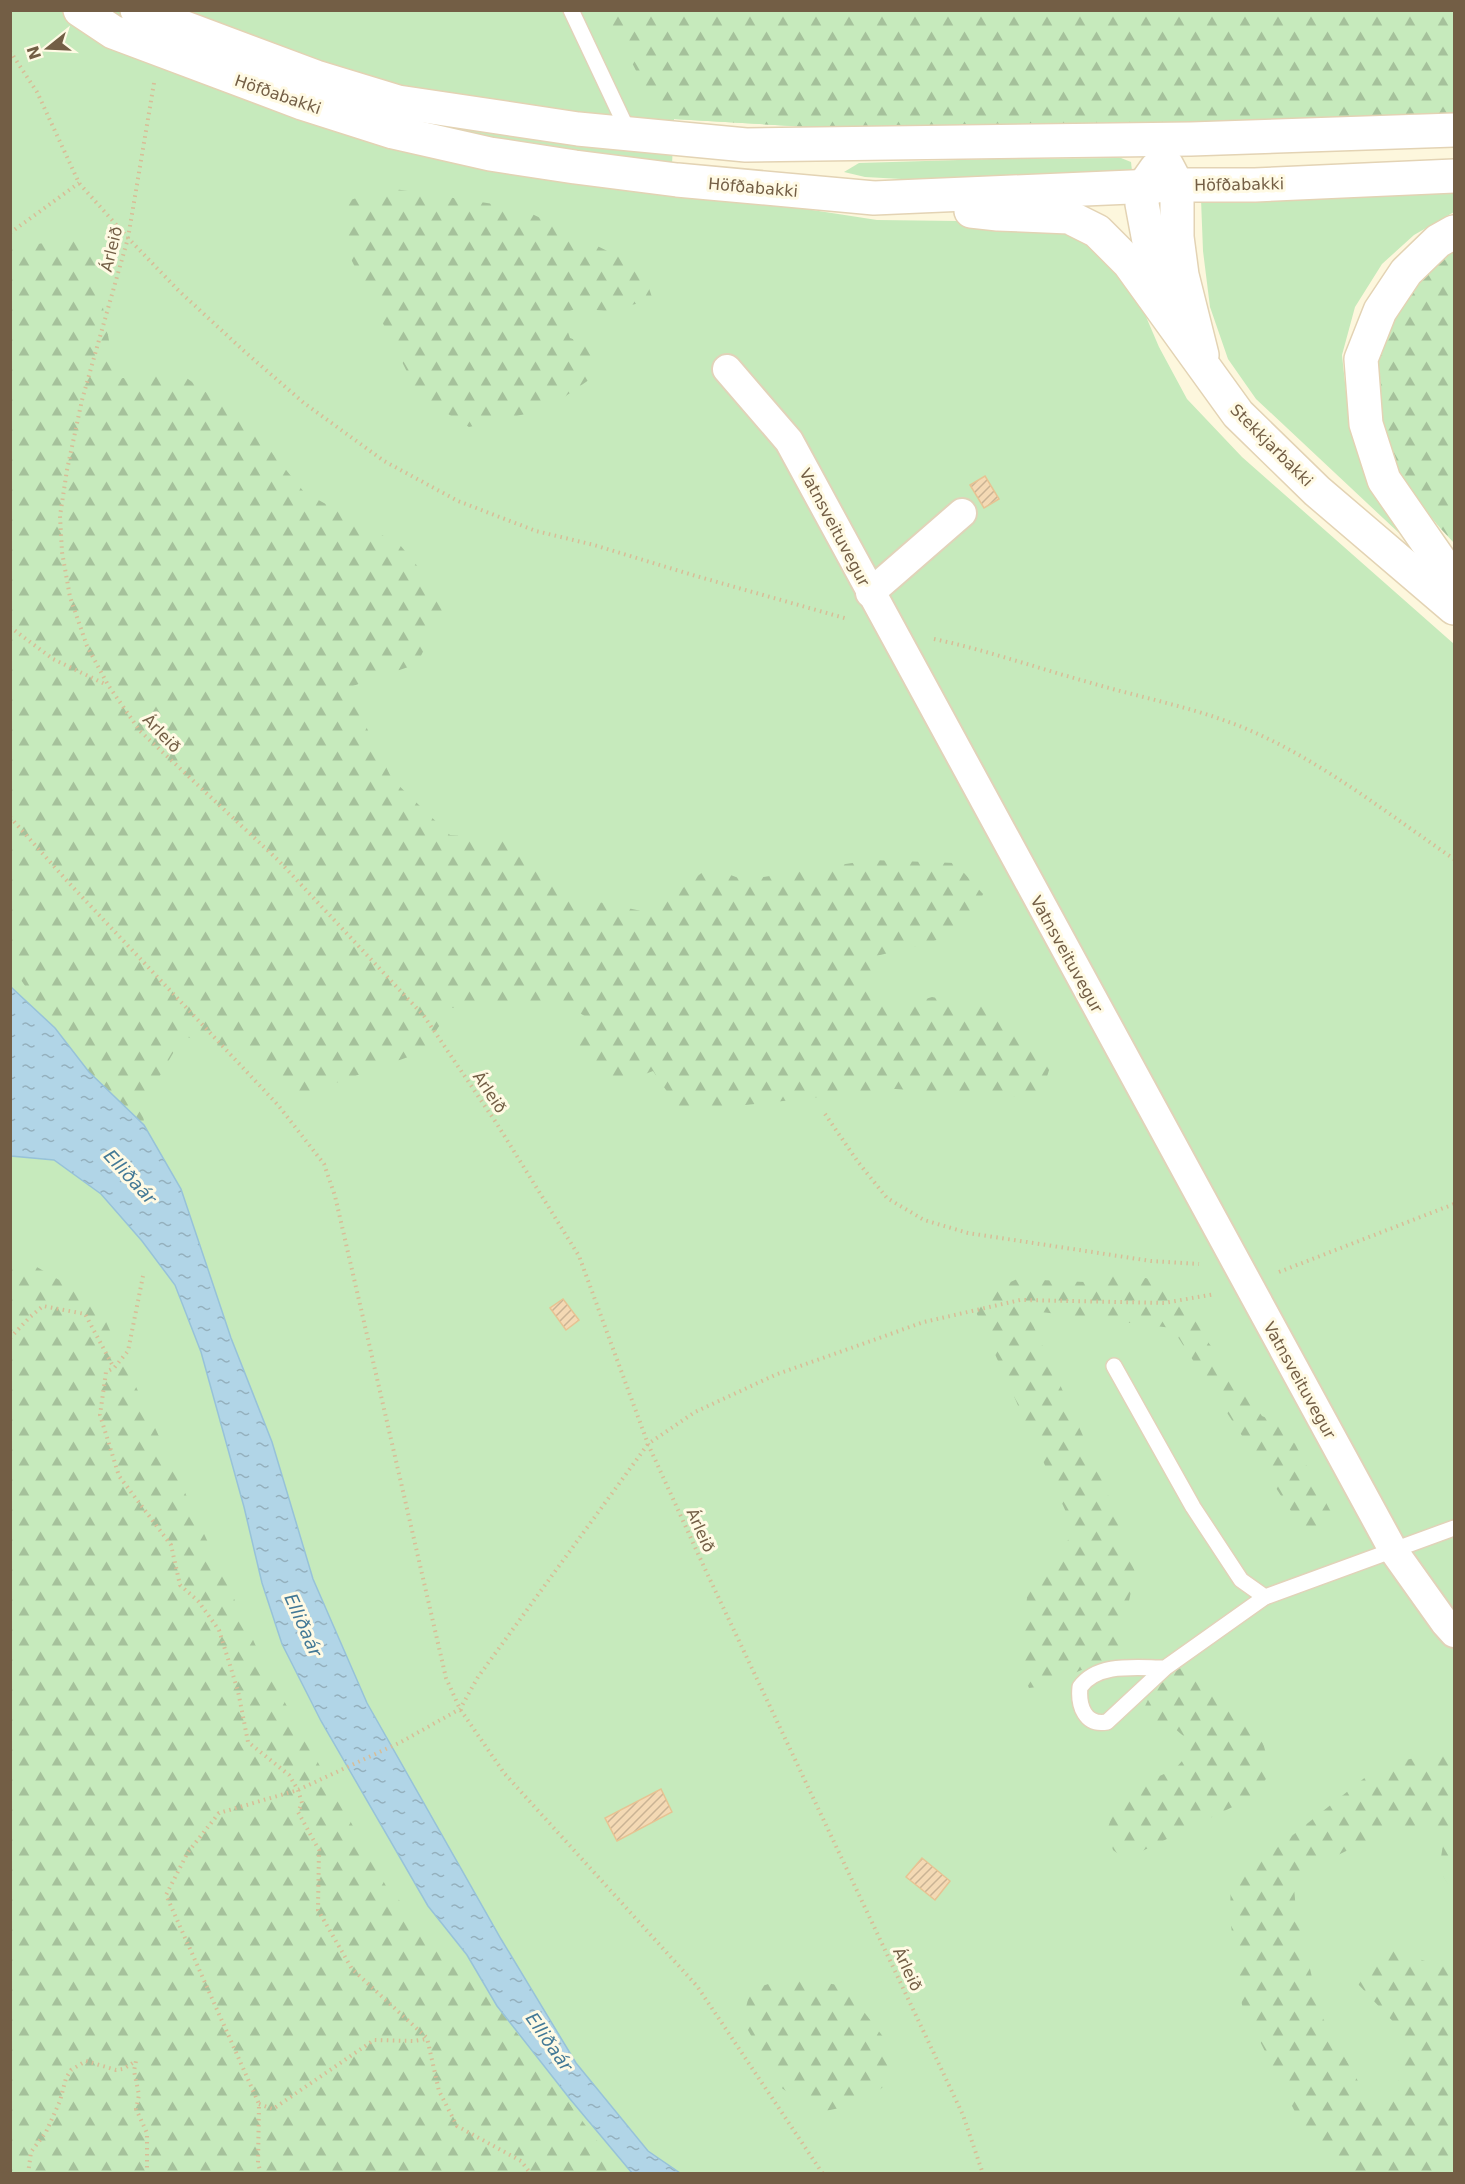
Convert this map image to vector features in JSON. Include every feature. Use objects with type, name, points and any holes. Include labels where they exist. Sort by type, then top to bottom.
[{"type":"main road","name":"Höfðabakki","points":[[80,10],[123,36],[291,99],[393,132],[490,154],[687,181],[874,198],[1144,186],[1170,172],[1255,185],[1455,176]]},
{"type":"main road","name":"Höfðabakki","points":[[137,10],[316,77],[398,102],[557,126],[746,145],[1191,139],[1455,130]]},
{"type":"main road","points":[[1133,140],[1170,172],[1191,139]]},
{"type":"main road","name":"Stekkjarbakki","points":[[1170,172],[1182,275],[1206,371],[1238,414],[1317,491],[1455,608]]},
{"type":"main road","points":[[1144,186],[1142,204],[1149,252],[1162,310]]},
{"type":"main road","points":[[874,198],[998,214],[1069,217],[1097,231],[1129,263],[1206,371]]},
{"type":"main road","points":[[1455,232],[1438,241],[1406,272],[1380,310],[1361,359],[1366,424],[1384,480],[1455,581]]},
{"type":"street","name":"Vatnsveituvegur","points":[[727,369],[789,441],[1393,1550],[1455,1634]]},
{"type":"street","points":[[870,593],[962,513]]},
{"type":"lane","points":[[571,10],[629,133]]},
{"type":"lane","points":[[1114,1366],[1193,1507],[1241,1580],[1264,1597]]},
{"type":"lane","points":[[1165,1668],[1114,1668],[1091,1677],[1080,1687],[1080,1708],[1093,1722],[1107,1722],[1165,1668],[1264,1597],[1455,1528]]},
{"type":"path","points":[[10,51],[37,92],[79,183],[128,238],[179,291],[304,403],[384,461],[458,501],[536,531],[594,544],[696,576],[890,629],[968,646],[1088,682],[1225,719],[1261,735],[1347,785],[1455,859]]},
{"type":"path","name":"Árleið","points":[[156,74],[128,238],[82,400],[60,516],[62,552],[70,597],[87,646],[108,685],[140,731],[278,861],[424,1016],[497,1125],[579,1256],[648,1444],[958,2105],[983,2174]]},
{"type":"path","points":[[10,233],[79,183]]},
{"type":"path","points":[[10,627],[53,659],[108,685]]},
{"type":"path","points":[[10,817],[68,882],[278,1105],[324,1164],[334,1196],[446,1678],[460,1709],[504,1773],[697,1986],[823,2174]]},
{"type":"path","points":[[825,1114],[886,1198],[924,1220],[968,1233],[1140,1259],[1199,1264],[1244,1277]]},
{"type":"path","points":[[261,2174],[258,2163],[259,2104],[166,1896],[188,1852],[219,1813],[298,1790],[401,1742],[460,1709],[478,1677],[648,1444],[695,1412],[775,1375],[924,1322],[1020,1300],[1164,1303],[1213,1295],[1244,1277],[1455,1204]]},
{"type":"path","points":[[143,1276],[128,1351],[114,1368],[106,1372],[100,1415],[119,1476],[171,1545],[180,1585],[198,1601],[219,1630],[238,1691],[248,1742],[289,1775],[298,1790],[302,1803],[298,1812],[319,1850],[318,1910],[352,1969],[428,2038],[439,2091],[457,2126],[521,2161],[531,2174]]},
{"type":"path","points":[[10,1338],[43,1306],[85,1314],[114,1368]]},
{"type":"path","points":[[259,2104],[273,2109],[374,2040],[413,2042],[428,2038]]},
{"type":"path","points":[[28,2174],[32,2152],[46,2132],[71,2070],[86,2061],[123,2070],[136,2061],[134,2071],[139,2095],[135,2109],[147,2133],[147,2174]]},
{"type":"green space","points":[[11,11],[1454,11],[809,127],[674,119],[671,188],[877,220],[1044,222],[1083,238],[1118,268],[1138,298],[1159,347],[1187,399],[1242,457],[1454,644],[1454,2173],[11,2174]]},
{"type":"green space","points":[[605,11],[1454,11],[1454,115],[1311,121],[809,127],[673,119],[643,84]]},
{"type":"green space","points":[[1121,158],[1131,162],[1132,171],[938,181],[865,177],[844,172],[859,163]]},
{"type":"green space","points":[[388,188],[520,208],[642,268],[653,300],[605,311],[578,308],[562,314],[570,338],[592,346],[596,375],[547,409],[469,427],[419,396],[346,249],[344,202]]},
{"type":"green space","points":[[1454,193],[1454,212],[1414,235],[1382,264],[1355,307],[1342,355],[1350,429],[1368,475],[1399,533],[1256,399],[1228,359],[1210,307],[1203,251],[1201,199]]},
{"type":"green space","points":[[10,232],[37,244],[90,236],[116,379],[177,371],[247,422],[304,492],[400,545],[447,602],[417,664],[347,688],[392,779],[450,835],[522,840],[561,894],[651,913],[709,867],[744,880],[871,860],[955,863],[983,894],[971,927],[926,944],[876,956],[874,987],[896,1008],[932,997],[990,1008],[1052,1061],[1040,1098],[895,1089],[681,1112],[653,1071],[625,1082],[589,1068],[576,1045],[589,1019],[563,1002],[451,1008],[422,1052],[294,1098],[240,1052],[183,1036],[143,1105],[144,1125],[89,1072],[11,966]]},
{"type":"green space","points":[[1454,245],[1454,543],[1398,477],[1378,414],[1378,359],[1392,321],[1413,284]]},
{"type":"green space","points":[[11,1252],[73,1288],[101,1311],[267,1670],[386,1886],[497,2006],[621,2173],[11,2173]]},
{"type":"green space","points":[[1119,1272],[1154,1280],[1199,1313],[1208,1342],[1262,1416],[1280,1424],[1295,1444],[1332,1514],[1328,1526],[1315,1531],[1300,1525],[1172,1328],[1041,1312],[1034,1327],[1102,1478],[1135,1572],[1118,1654],[1045,1686],[1029,1688],[1020,1668],[1028,1587],[1075,1532],[976,1312],[977,1304],[983,1295],[1017,1279],[1085,1282]]},
{"type":"green space","points":[[1178,1668],[1194,1668],[1263,1743],[1271,1771],[1255,1796],[1130,1857],[1121,1856],[1113,1850],[1107,1831],[1112,1815],[1133,1788],[1175,1769],[1189,1753],[1188,1740],[1173,1727],[1151,1720],[1145,1706],[1156,1683]]},
{"type":"green space","points":[[1454,1747],[1454,1894],[1439,1869],[1444,1839],[1430,1823],[1387,1831],[1293,1877],[1296,1910],[1321,2015],[1373,2108],[1396,2090],[1405,2059],[1399,2028],[1358,1984],[1367,1958],[1387,1948],[1428,1962],[1454,1961],[1454,2167],[1435,2173],[1341,2173],[1297,2116],[1242,2005],[1230,1918],[1231,1873],[1264,1858],[1377,1768]]},
{"type":"green space","points":[[790,1977],[844,1986],[891,2047],[888,2083],[863,2103],[816,2113],[779,2086],[743,2021],[750,1990]]},
{"type":"water","name":"Elliðaár","points":[[11,987],[55,1028],[89,1072],[144,1125],[181,1189],[231,1338],[272,1442],[313,1579],[367,1703],[501,1939],[576,2063],[648,2151],[680,2173],[632,2173],[570,2099],[497,2006],[467,1955],[428,1906],[321,1721],[282,1644],[262,1583],[244,1507],[201,1352],[175,1285],[142,1241],[101,1194],[54,1160],[11,1156]]},
{"type":"building","points":[[985,476],[999,499],[984,508],[970,485]]},
{"type":"building","points":[[563,1299],[579,1320],[566,1330],[550,1308]]},
{"type":"building","points":[[661,1789],[672,1812],[617,1841],[605,1818]]},
{"type":"building","points":[[922,1858],[950,1881],[935,1900],[906,1877]]}]
